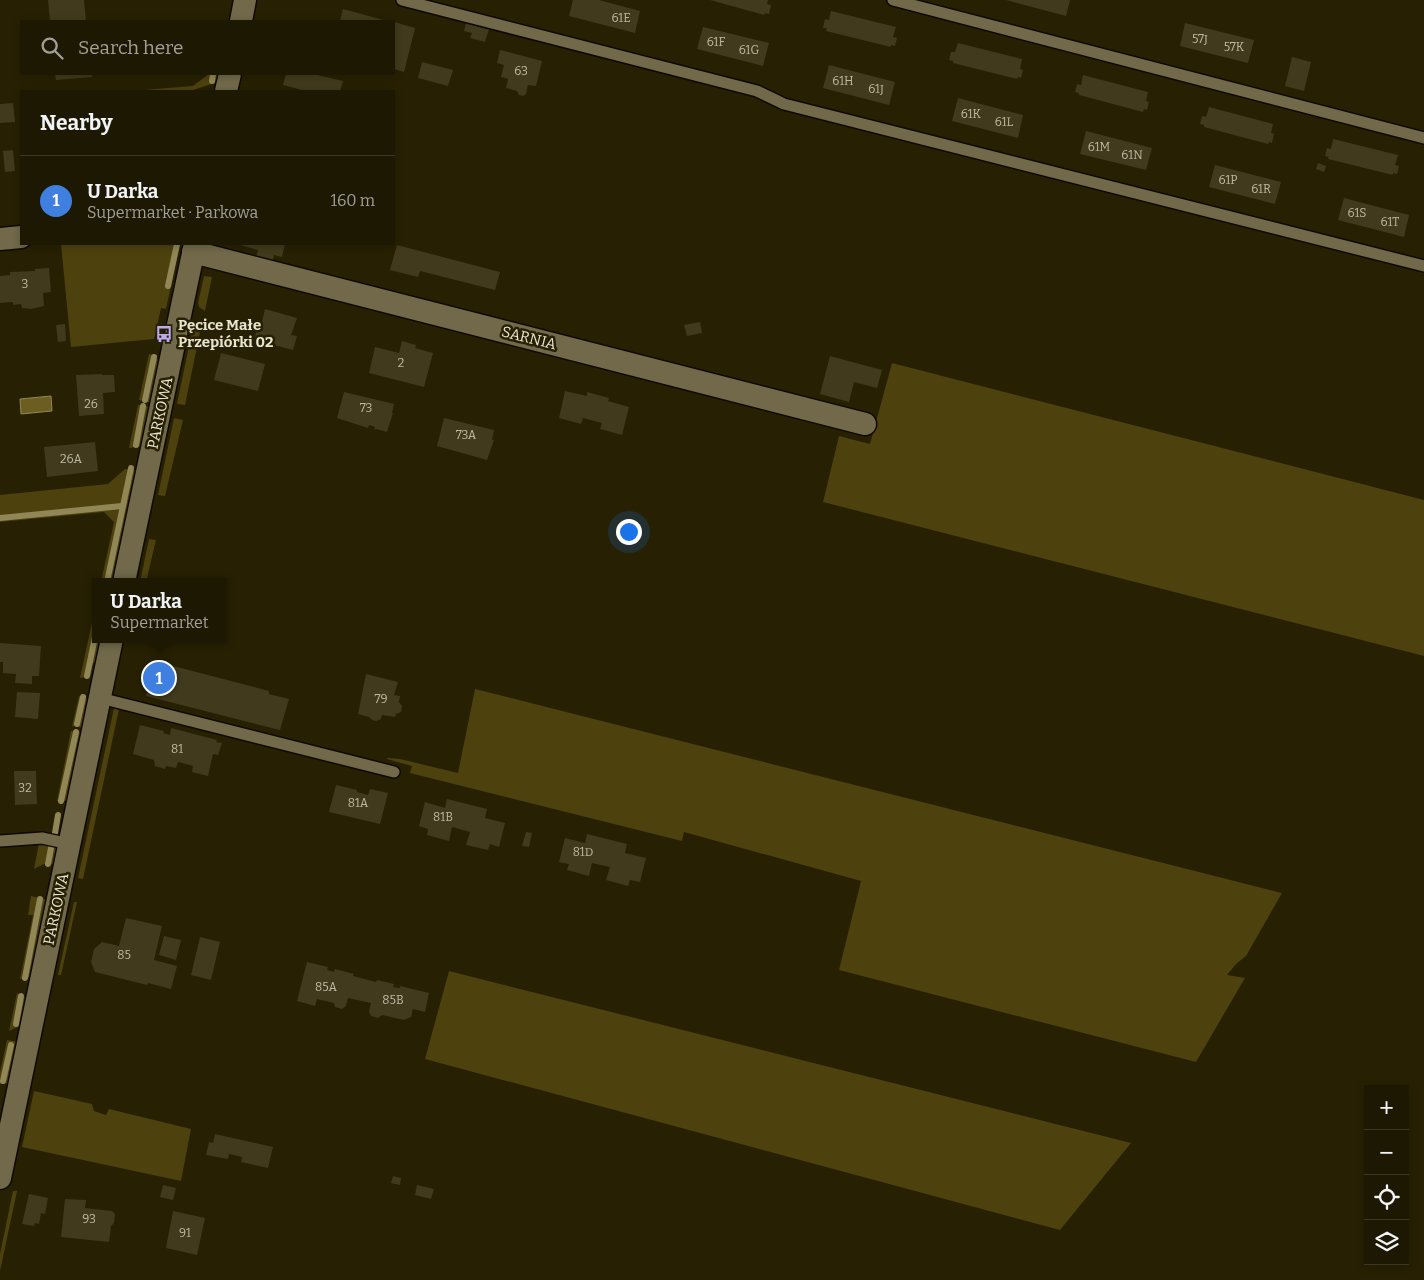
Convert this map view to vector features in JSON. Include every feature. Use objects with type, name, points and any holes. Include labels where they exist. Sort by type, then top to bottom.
[{"type":"street","points":[[241,20],[245,0]]},
{"type":"street","points":[[226,90],[230,75]]},
{"type":"street","points":[[0,239],[20,237]]},
{"type":"street","name":"SARNIA","points":[[194,248],[865,424]]},
{"type":"street","name":"PARKOWA","points":[[125,578],[194,248]]},
{"type":"street","name":"PARKOWA","points":[[0,1178],[8,1098],[70,844],[111,643]]},
{"type":"lane","points":[[402,0],[757,91],[784,104],[1424,266]]},
{"type":"lane","points":[[893,0],[1424,138]]},
{"type":"lane","points":[[100,698],[394,772]]},
{"type":"lane","points":[[0,841],[42,838],[70,844]]},
{"type":"shaded area","points":[[208,75],[220,75],[218,82],[193,90],[144,90],[193,86]]},
{"type":"shaded area","points":[[61,245],[180,245],[166,309],[161,308],[154,339],[71,347]]},
{"type":"shaded area","points":[[204,276],[212,277],[205,311],[199,307],[198,303]]},
{"type":"shaded area","points":[[201,327],[185,405],[177,404],[192,331]]},
{"type":"shaded area","points":[[149,354],[153,355],[160,362],[152,403],[139,400]]},
{"type":"shaded area","points":[[892,363],[1424,500],[1424,656],[823,502],[839,436],[870,444]]},
{"type":"shaded area","points":[[51,396],[52,411],[21,414],[20,399]]},
{"type":"shaded area","points":[[138,405],[151,407],[143,446],[129,448]]},
{"type":"shaded area","points":[[174,418],[183,420],[165,496],[158,495]]},
{"type":"shaded area","points":[[125,469],[137,471],[115,578],[102,578],[114,522],[104,512],[0,522],[0,495],[108,484]]},
{"type":"shaded area","points":[[149,539],[156,540],[147,578],[141,578]]},
{"type":"shaded area","points":[[92,623],[92,643],[101,643],[97,664],[93,663],[90,676],[80,678]]},
{"type":"shaded area","points":[[475,689],[1282,893],[1246,956],[1227,975],[1245,978],[1196,1062],[839,970],[861,881],[684,832],[682,841],[410,773],[412,766],[387,759],[400,759],[458,773]]},
{"type":"shaded area","points":[[79,696],[90,701],[84,728],[72,726]]},
{"type":"shaded area","points":[[114,708],[119,709],[83,879],[78,878]]},
{"type":"shaded area","points":[[71,731],[83,733],[69,801],[57,801]]},
{"type":"shaded area","points":[[39,843],[59,849],[55,864],[44,864],[34,869]]},
{"type":"shaded area","points":[[31,896],[44,899],[48,903],[33,977],[20,979],[33,915],[28,915]]},
{"type":"shaded area","points":[[74,902],[77,902],[61,975],[58,975]]},
{"type":"shaded area","points":[[449,971],[1131,1143],[1060,1230],[425,1059]]},
{"type":"shaded area","points":[[17,993],[28,999],[22,1025],[9,1031]]},
{"type":"shaded area","points":[[7,1040],[19,1042],[10,1083],[0,1084],[0,1072]]},
{"type":"shaded area","points":[[34,1091],[92,1104],[94,1111],[106,1115],[109,1109],[191,1129],[181,1181],[22,1147]]},
{"type":"shaded area","points":[[13,1191],[17,1191],[0,1271],[0,1254]]},
{"type":"building","points":[[48,0],[84,0],[86,20],[50,20]]},
{"type":"building","points":[[573,0],[599,0],[640,11],[635,33],[569,16]]},
{"type":"building","points":[[710,0],[768,0],[767,4],[771,5],[769,14],[765,13],[764,15]]},
{"type":"building","points":[[1006,0],[1070,0],[1066,16]]},
{"type":"building","points":[[343,9],[383,20],[340,20]]},
{"type":"building","points":[[831,11],[896,27],[893,37],[897,38],[895,46],[891,45],[891,47],[826,31],[827,28],[823,28],[825,19],[829,20]]},
{"type":"building","points":[[395,22],[415,28],[404,72],[395,69]]},
{"type":"building","points":[[466,23],[489,29],[485,42],[470,38],[472,33],[464,31]]},
{"type":"building","points":[[1185,23],[1254,40],[1248,63],[1180,46]]},
{"type":"building","points":[[703,27],[769,43],[763,66],[697,49]]},
{"type":"building","points":[[958,43],[1022,59],[1020,69],[1023,70],[1021,78],[1018,77],[1017,79],[953,63],[953,61],[949,60],[951,52],[955,52]]},
{"type":"building","points":[[500,50],[542,61],[536,86],[528,85],[526,94],[523,96],[519,95],[517,91],[506,88],[508,79],[501,77],[504,65],[497,63]]},
{"type":"building","points":[[1292,57],[1311,62],[1304,91],[1285,86]]},
{"type":"building","points":[[422,62],[453,70],[448,86],[418,78]]},
{"type":"building","points":[[829,65],[895,82],[889,105],[823,88]]},
{"type":"building","points":[[55,75],[92,75],[92,77],[56,80]]},
{"type":"building","points":[[286,75],[317,75],[343,81],[340,90],[302,90],[283,85]]},
{"type":"building","points":[[1083,75],[1148,92],[1146,101],[1149,102],[1147,110],[1144,109],[1143,112],[1079,95],[1079,93],[1075,92],[1077,84],[1081,85]]},
{"type":"building","points":[[958,98],[1023,115],[1018,138],[952,121]]},
{"type":"building","points":[[13,103],[15,122],[0,123],[0,104]]},
{"type":"building","points":[[1209,107],[1273,124],[1271,133],[1274,134],[1272,143],[1269,142],[1268,144],[1204,127],[1204,125],[1200,124],[1202,116],[1206,117]]},
{"type":"building","points":[[1086,131],[1152,148],[1146,170],[1080,154]]},
{"type":"building","points":[[1333,139],[1398,155],[1395,165],[1399,166],[1397,174],[1393,173],[1393,175],[1328,159],[1329,157],[1325,156],[1327,148],[1331,149]]},
{"type":"building","points":[[13,150],[15,171],[5,172],[3,151]]},
{"type":"building","points":[[1318,163],[1326,166],[1324,172],[1316,169]]},
{"type":"building","points":[[1215,165],[1281,182],[1275,204],[1209,187]]},
{"type":"building","points":[[1344,198],[1409,215],[1404,237],[1338,220]]},
{"type":"building","points":[[240,245],[285,245],[282,257],[274,255],[272,262],[256,257],[258,250]]},
{"type":"building","points":[[397,245],[500,272],[495,290],[420,271],[418,277],[390,270]]},
{"type":"building","points":[[49,268],[51,292],[43,293],[44,306],[31,309],[22,308],[21,304],[13,305],[13,302],[0,303],[0,276],[10,275],[10,272],[35,271],[35,269]]},
{"type":"building","points":[[265,309],[297,318],[291,335],[297,336],[293,350],[254,340],[257,329],[260,330]]},
{"type":"building","points":[[700,322],[702,333],[687,336],[684,325]]},
{"type":"building","points":[[65,324],[66,341],[58,342],[56,325]]},
{"type":"building","points":[[402,341],[416,345],[415,348],[433,353],[424,387],[369,373],[375,347],[399,353]]},
{"type":"building","points":[[221,353],[265,364],[258,391],[214,380]]},
{"type":"building","points":[[830,356],[882,370],[877,388],[854,382],[849,402],[820,394]]},
{"type":"building","points":[[76,375],[114,375],[115,392],[103,393],[104,414],[79,416]]},
{"type":"building","points":[[565,391],[587,396],[587,392],[609,398],[608,401],[629,407],[622,435],[600,429],[602,423],[583,418],[581,424],[559,418]]},
{"type":"building","points":[[344,392],[394,404],[387,432],[374,430],[375,427],[369,425],[368,428],[337,418]]},
{"type":"building","points":[[444,418],[494,430],[492,440],[494,440],[487,460],[437,446]]},
{"type":"building","points":[[95,442],[98,471],[47,477],[44,447]]},
{"type":"building","points":[[0,643],[41,646],[39,676],[32,676],[32,684],[15,683],[16,674],[3,673],[3,662],[0,662]]},
{"type":"building","points":[[154,661],[269,691],[269,694],[289,699],[280,730],[146,696]]},
{"type":"building","points":[[366,674],[398,682],[394,695],[400,696],[399,702],[402,706],[401,712],[396,714],[395,717],[382,715],[381,719],[376,721],[358,714]]},
{"type":"building","points":[[17,692],[40,693],[38,719],[15,717]]},
{"type":"building","points":[[140,725],[164,731],[163,733],[170,735],[171,728],[222,743],[218,755],[213,754],[208,776],[192,772],[193,766],[178,762],[176,768],[166,766],[165,769],[155,766],[154,760],[133,754]]},
{"type":"building","points":[[14,771],[36,771],[37,804],[15,805]]},
{"type":"building","points":[[336,785],[368,795],[370,789],[388,793],[380,824],[329,812]]},
{"type":"building","points":[[447,799],[487,809],[485,818],[505,823],[499,847],[490,844],[488,850],[466,845],[470,832],[452,827],[449,841],[427,835],[428,829],[419,826],[425,802],[445,808]]},
{"type":"building","points":[[526,832],[532,833],[529,847],[522,846]]},
{"type":"building","points":[[587,834],[627,844],[625,853],[646,858],[640,882],[630,880],[628,886],[606,880],[610,867],[592,863],[589,876],[567,870],[569,864],[559,862],[565,838],[585,843]]},
{"type":"building","points":[[126,918],[162,926],[154,960],[177,966],[171,989],[95,972],[91,962],[94,949],[102,942],[119,946]]},
{"type":"building","points":[[164,936],[181,940],[176,960],[159,955]]},
{"type":"building","points":[[200,937],[220,942],[211,980],[191,975]]},
{"type":"building","points":[[307,962],[328,967],[327,970],[334,972],[335,969],[376,982],[377,980],[394,984],[393,987],[400,988],[400,986],[429,993],[425,1012],[413,1009],[411,1017],[404,1020],[382,1015],[378,1018],[371,1016],[369,1012],[371,1003],[348,998],[346,1006],[342,1009],[335,1007],[334,1003],[317,999],[315,1006],[297,1001]]},
{"type":"building","points":[[215,1134],[273,1147],[268,1168],[241,1162],[242,1157],[229,1154],[228,1159],[206,1155],[209,1142],[213,1143]]},
{"type":"building","points":[[393,1176],[401,1178],[400,1185],[391,1183]]},
{"type":"building","points":[[163,1185],[176,1188],[173,1200],[160,1197]]},
{"type":"building","points":[[417,1185],[434,1189],[431,1199],[415,1195]]},
{"type":"building","points":[[29,1194],[48,1198],[45,1214],[41,1213],[39,1224],[35,1223],[34,1226],[22,1224]]},
{"type":"building","points":[[65,1199],[86,1200],[85,1208],[112,1211],[115,1214],[109,1242],[61,1237]]},
{"type":"building","points":[[173,1211],[205,1218],[197,1255],[166,1248]]},
{"type":"waterway","points":[[212,81],[213,75]]},
{"type":"waterway","points":[[168,286],[177,245]]},
{"type":"waterway","points":[[145,400],[154,357]]},
{"type":"waterway","points":[[136,445],[143,406]]},
{"type":"waterway","points":[[108,578],[131,468]]},
{"type":"waterway","points":[[0,518],[122,506]]},
{"type":"waterway","points":[[87,676],[94,643]]},
{"type":"waterway","points":[[77,724],[83,697]]},
{"type":"waterway","points":[[61,801],[76,732]]},
{"type":"waterway","points":[[55,833],[58,815]]},
{"type":"waterway","points":[[48,864],[51,848]]},
{"type":"waterway","points":[[25,978],[40,899]]},
{"type":"waterway","points":[[16,1024],[21,996]]},
{"type":"waterway","points":[[3,1081],[11,1045]]},
{"type":"place","name":"Pęcice Małe Przepiórki 02","points":[[164,334]]},
{"type":"place","name":"U Darka","points":[[159,678]]}]
